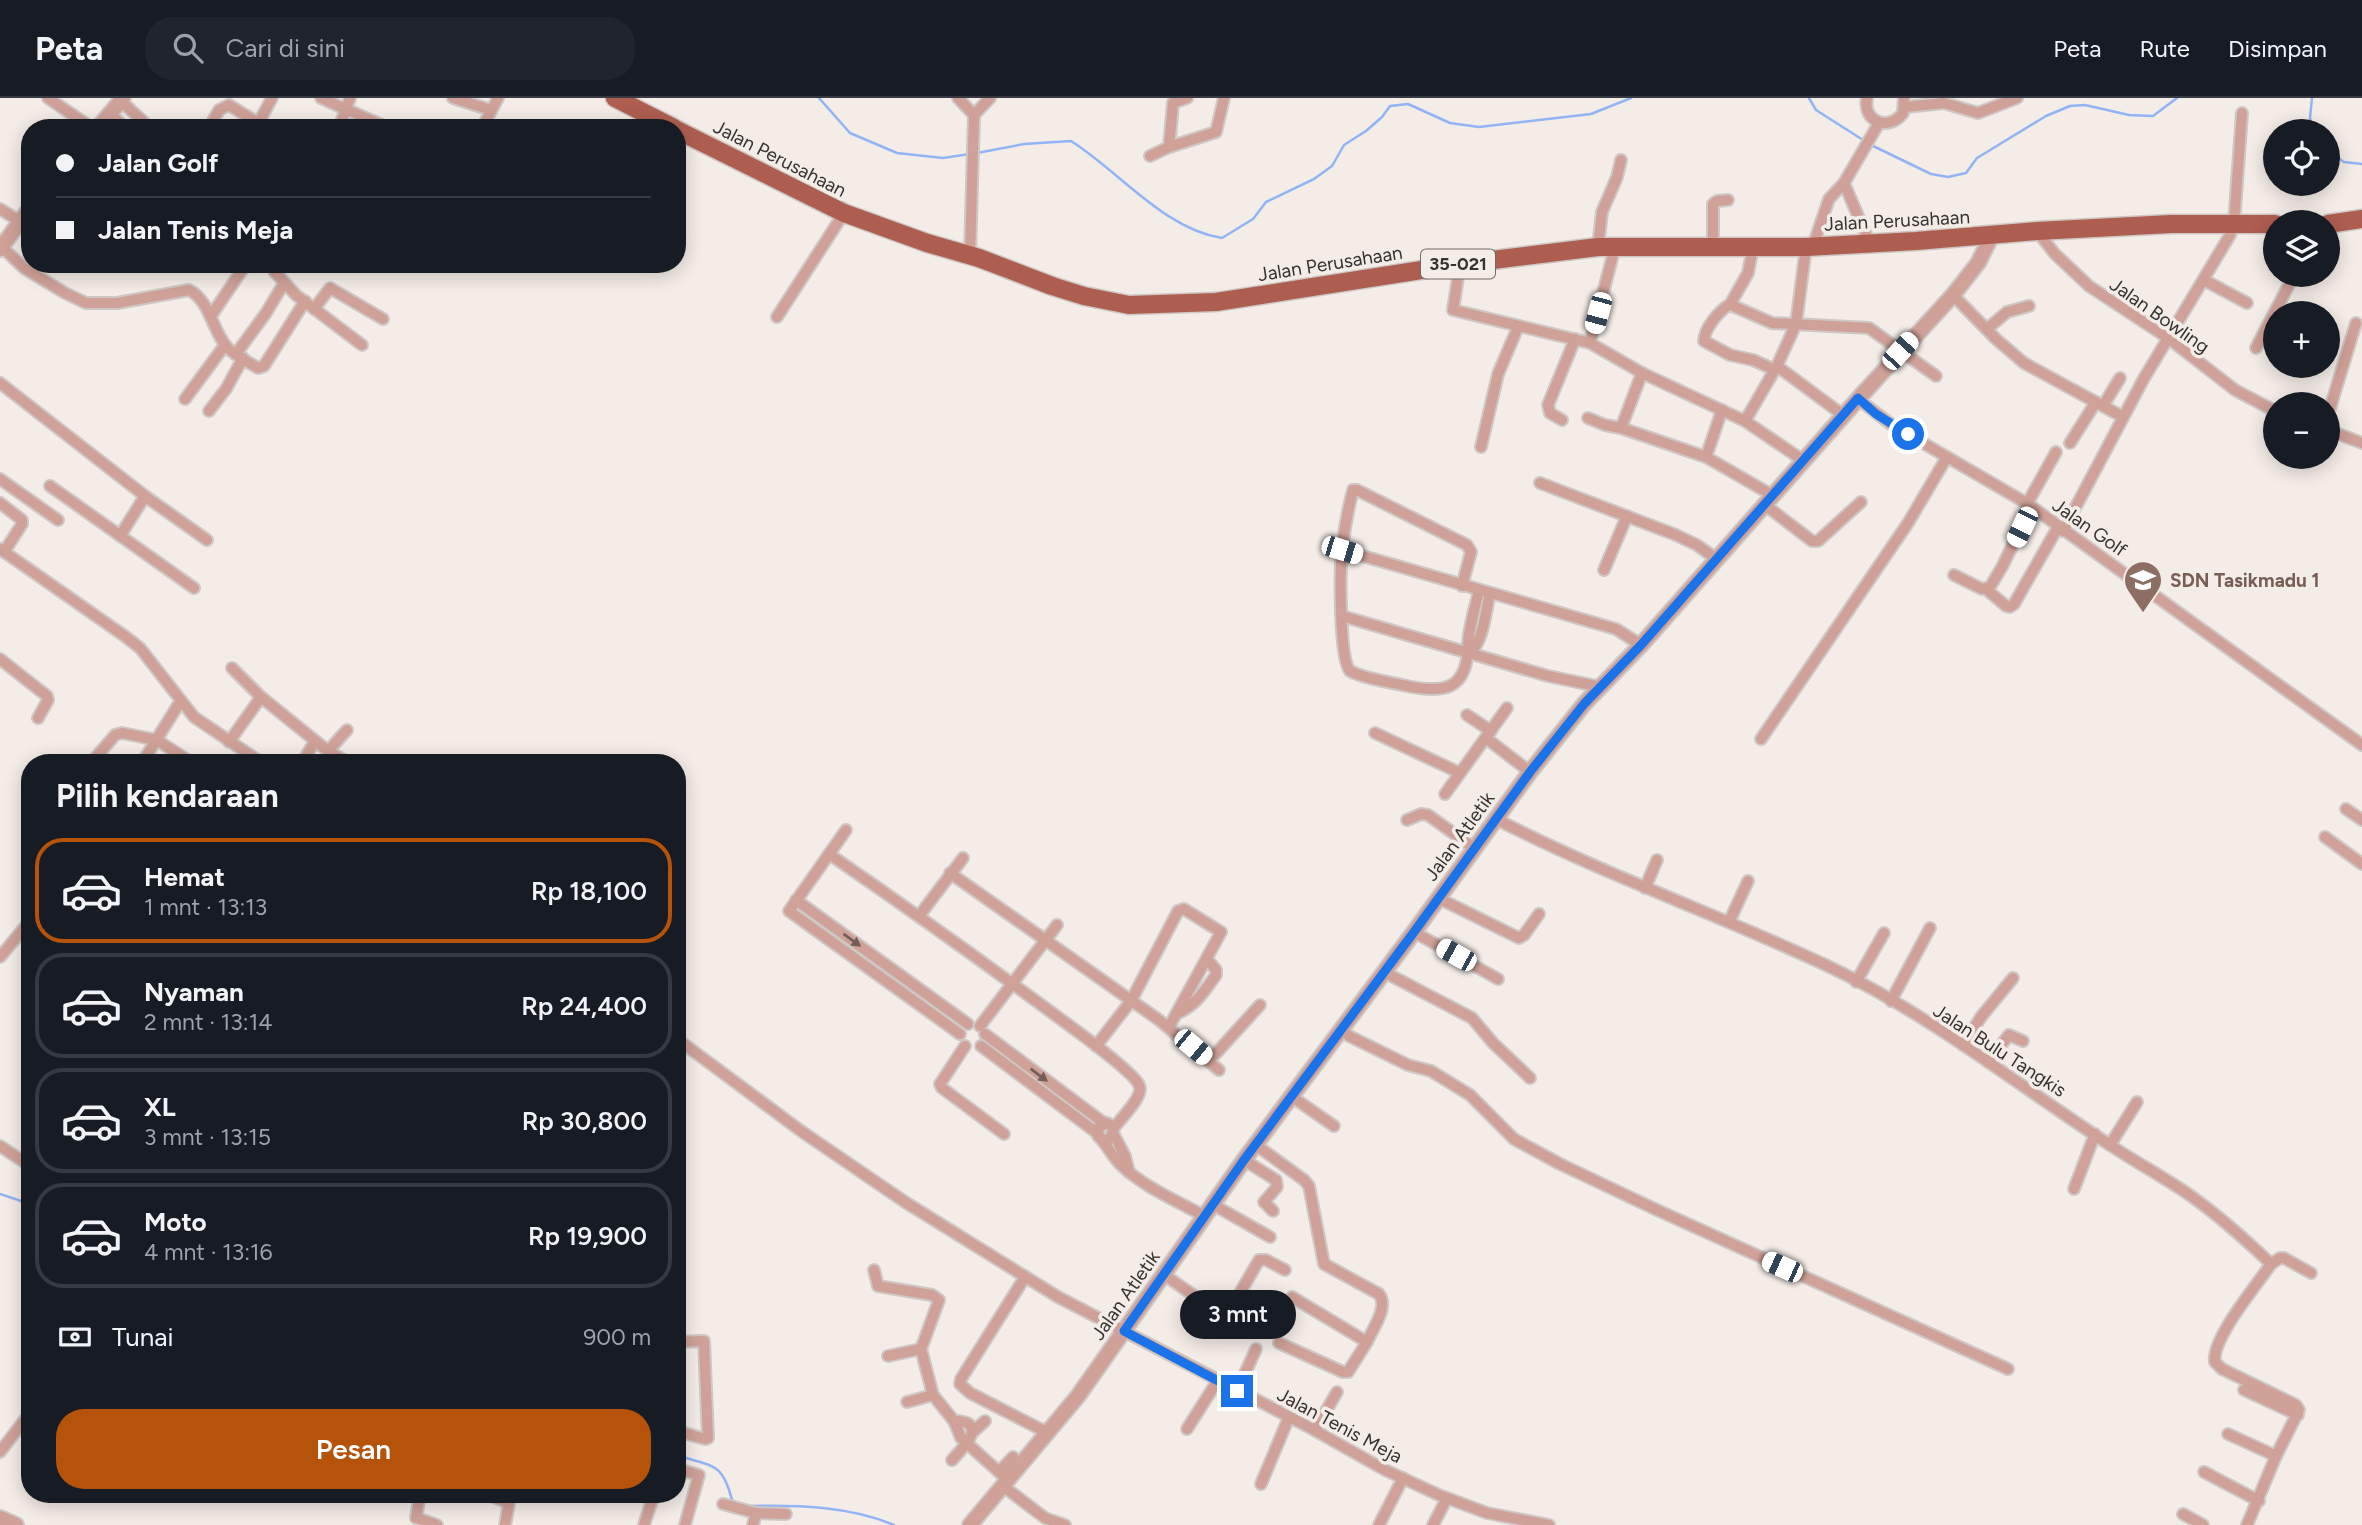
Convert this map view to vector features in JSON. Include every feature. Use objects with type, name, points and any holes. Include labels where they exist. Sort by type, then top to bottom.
[{"type":"main road","name":"Jalan Perusahaan","points":[[615,98],[656,119]]},
{"type":"main road","name":"Jalan Perusahaan","points":[[686,135],[844,214],[970,255],[1052,286],[1129,305],[1216,302],[1460,264],[1606,247],[1870,244],[2171,224],[2263,224]]},
{"type":"main road","points":[[2340,222],[2362,219]]},
{"type":"street","points":[[48,98],[79,119]]},
{"type":"street","points":[[264,119],[272,98]]},
{"type":"street","points":[[321,98],[349,103],[374,119]]},
{"type":"street","points":[[453,98],[491,110]]},
{"type":"street","points":[[486,119],[498,98]]},
{"type":"street","points":[[958,98],[974,115]]},
{"type":"street","points":[[970,255],[974,115],[990,98]]},
{"type":"street","points":[[1169,147],[1173,100],[1187,98]]},
{"type":"street","points":[[1150,156],[1216,132],[1224,98]]},
{"type":"street","points":[[1867,98],[1868,114],[1876,127]]},
{"type":"street","points":[[105,119],[122,99],[141,119]]},
{"type":"street","points":[[1745,421],[1796,324],[1809,246],[1825,207],[1844,183],[1876,127],[1899,119],[1905,102],[1944,103],[1978,113],[2013,99]]},
{"type":"street","points":[[213,119],[226,105],[251,119]]},
{"type":"street","points":[[110,113],[116,119]]},
{"type":"street","points":[[1954,575],[1986,589],[2006,606],[2014,604],[2061,529],[2168,338],[2225,246],[2234,223],[2242,113]]},
{"type":"street","points":[[1590,343],[1606,247],[1602,212],[1621,160]]},
{"type":"street","points":[[1844,183],[1870,244]]},
{"type":"street","points":[[1713,247],[1713,204],[1728,200]]},
{"type":"street","points":[[0,209],[21,222],[2,243],[21,265]]},
{"type":"street","points":[[777,317],[844,214]]},
{"type":"street","name":"Jalan Bowling","points":[[2037,231],[2072,272],[2168,338],[2235,390],[2263,405]]},
{"type":"street","name":"Jalan Atletik","points":[[970,1525],[1004,1480],[1078,1396],[1244,1160],[1530,772],[1584,704],[1641,645],[1715,558],[1953,295],[1978,263],[1992,235]]},
{"type":"street","points":[[1753,247],[1748,273],[1731,304],[1723,309],[1705,334],[1704,341],[1730,355],[1775,368],[1843,415]]},
{"type":"street","points":[[1460,264],[1452,309],[1590,343],[1642,373],[1745,421],[1804,461]]},
{"type":"street","points":[[32,273],[80,302],[92,304],[117,303],[189,290],[195,293],[211,316],[225,345],[258,368],[264,366],[309,305],[328,288],[383,319]]},
{"type":"street","points":[[211,316],[240,273]]},
{"type":"street","points":[[278,273],[284,283],[309,305],[362,345]]},
{"type":"street","points":[[2204,280],[2247,303]]},
{"type":"street","points":[[209,411],[226,389],[240,356],[284,283]]},
{"type":"street","points":[[2256,348],[2288,287]]},
{"type":"street","points":[[1953,295],[2024,363],[2123,416]]},
{"type":"street","points":[[1731,304],[1763,321],[1869,328],[1936,376]]},
{"type":"street","points":[[1987,329],[2007,312],[2029,306]]},
{"type":"street","points":[[2335,392],[2356,323]]},
{"type":"street","points":[[1481,447],[1498,374],[1518,327]]},
{"type":"street","points":[[1562,420],[1550,413],[1548,405],[1575,340]]},
{"type":"street","points":[[186,399],[225,345]]},
{"type":"street","points":[[1621,428],[1642,373]]},
{"type":"street","points":[[2070,443],[2120,378]]},
{"type":"street","points":[[0,383],[145,496],[207,540]]},
{"type":"street","name":"Jalan Golf","points":[[1858,398],[1892,425],[2029,505],[2362,745]]},
{"type":"street","points":[[1706,457],[1722,410]]},
{"type":"street","points":[[1588,418],[1706,457],[1768,500],[1812,541],[1818,541],[1861,502]]},
{"type":"street","points":[[2340,435],[2362,443]]},
{"type":"street","points":[[1986,589],[2002,567],[2056,452]]},
{"type":"street","points":[[1761,739],[1909,523],[1947,457]]},
{"type":"street","points":[[0,480],[58,520]]},
{"type":"street","points":[[1540,483],[1698,545],[1715,558]]},
{"type":"street","points":[[50,486],[194,588]]},
{"type":"street","points":[[1462,586],[1471,552],[1467,545],[1357,490],[1352,492],[1342,550],[1342,616],[1345,662],[1354,673],[1422,690],[1437,691],[1448,687],[1458,678],[1480,636],[1484,592]]},
{"type":"street","points":[[121,536],[145,496]]},
{"type":"street","points":[[0,503],[22,520],[22,524],[2,550],[106,622],[143,652],[194,717],[247,754]]},
{"type":"street","points":[[1604,570],[1627,516]]},
{"type":"street","points":[[1342,550],[1616,629],[1641,645]]},
{"type":"street","points":[[1342,616],[1548,676],[1601,687]]},
{"type":"street","points":[[0,659],[47,696],[48,700],[38,718]]},
{"type":"street","points":[[232,668],[261,697],[333,754]]},
{"type":"street","points":[[229,742],[261,697]]},
{"type":"street","points":[[148,754],[180,702]]},
{"type":"street","points":[[1445,794],[1507,708]]},
{"type":"street","points":[[1468,715],[1530,772]]},
{"type":"street","points":[[328,751],[347,730]]},
{"type":"street","points":[[1375,733],[1460,774]]},
{"type":"street","points":[[99,754],[118,734],[157,740],[178,754]]},
{"type":"street","points":[[307,754],[315,741]]},
{"type":"street","points":[[2346,809],[2362,820]]},
{"type":"street","points":[[1407,820],[1421,814],[1427,815],[1474,848]]},
{"type":"street","name":"Jalan Bulu Tangkis","points":[[1496,819],[1536,840],[1729,922],[1891,1001],[1963,1045],[2192,1197],[2271,1264]]},
{"type":"street","points":[[846,830],[789,911],[960,1034],[965,1046]]},
{"type":"street","points":[[2325,837],[2362,864]]},
{"type":"street","points":[[829,854],[1012,983],[1096,1046],[1136,1080],[1141,1088],[1139,1096],[1106,1132]]},
{"type":"street","points":[[919,916],[963,858]]},
{"type":"street","points":[[1645,888],[1657,860]]},
{"type":"street","points":[[950,873],[1169,1027],[1219,1070]]},
{"type":"street","points":[[1729,922],[1748,881]]},
{"type":"street","points":[[1438,898],[1519,938],[1539,914]]},
{"type":"street","points":[[796,900],[968,1024],[983,1030],[1106,1132],[1112,1155],[1129,1172],[1270,1237]]},
{"type":"street","points":[[1096,1046],[1130,1002],[1180,909],[1185,909],[1221,930],[1221,934],[1169,1027]]},
{"type":"street","points":[[981,1046],[983,1030],[1012,983],[1057,925]]},
{"type":"street","points":[[1891,1001],[1930,928]]},
{"type":"street","points":[[0,957],[21,932]]},
{"type":"street","points":[[1414,932],[1497,979]]},
{"type":"street","points":[[1856,982],[1884,933]]},
{"type":"street","points":[[1176,1014],[1198,1000],[1216,975],[1216,970],[1207,958]]},
{"type":"street","points":[[877,974],[884,964]]},
{"type":"street","points":[[1384,972],[1472,1018],[1500,1051],[1530,1078]]},
{"type":"street","points":[[1963,1045],[1981,1017],[2013,978]]},
{"type":"street","points":[[1209,1061],[1259,1005]]},
{"type":"street","points":[[960,1034],[968,1024]]},
{"type":"street","points":[[1340,1029],[1408,1065],[1431,1071],[1470,1095],[1514,1139],[1560,1164],[2008,1369]]},
{"type":"street","points":[[1988,1062],[2009,1035],[2023,1041]]},
{"type":"street","name":"Jalan Tenis Meja","points":[[686,1046],[875,1182],[1025,1277],[1237,1391],[1447,1499],[1487,1513],[1549,1525]]},
{"type":"street","points":[[965,1046],[981,1046],[1106,1132]]},
{"type":"street","points":[[965,1046],[940,1084],[1004,1134]]},
{"type":"street","points":[[1291,1096],[1334,1126]]},
{"type":"street","points":[[2110,1145],[2137,1102]]},
{"type":"street","points":[[2074,1189],[2095,1135]]},
{"type":"street","points":[[1256,1145],[1304,1180],[1308,1186],[1324,1264],[1379,1294],[1383,1306],[1367,1342],[1348,1372],[1279,1343]]},
{"type":"street","points":[[0,1146],[21,1160]]},
{"type":"street","points":[[1244,1160],[1276,1180],[1277,1187],[1264,1202],[1273,1211]]},
{"type":"street","points":[[2297,1410],[2222,1369],[2214,1359],[2214,1352],[2222,1333],[2271,1264],[2284,1258],[2311,1273]]},
{"type":"street","points":[[1163,1274],[1217,1312],[1225,1314],[1259,1260],[1266,1260],[1285,1270]]},
{"type":"street","points":[[874,1270],[878,1286],[932,1295],[939,1300],[921,1349],[933,1395],[954,1421],[958,1433],[1042,1521],[1065,1525]]},
{"type":"street","points":[[1025,1277],[960,1384],[970,1393],[1048,1433]]},
{"type":"street","points":[[1292,1297],[1367,1342]]},
{"type":"street","points":[[686,1342],[704,1341],[708,1438],[686,1433]]},
{"type":"street","points":[[888,1356],[921,1349]]},
{"type":"street","points":[[1237,1391],[1256,1349]]},
{"type":"street","points":[[1187,1429],[1217,1380]]},
{"type":"street","points":[[2244,1390],[2297,1410]]},
{"type":"street","points":[[1315,1430],[1336,1392]]},
{"type":"street","points":[[907,1402],[933,1395]]},
{"type":"street","points":[[2247,1525],[2297,1410]]},
{"type":"street","points":[[1261,1483],[1289,1417]]},
{"type":"street","points":[[954,1421],[967,1424],[973,1432]]},
{"type":"street","points":[[952,1460],[985,1421]]},
{"type":"street","points":[[0,1452],[21,1425]]},
{"type":"street","points":[[2228,1434],[2276,1456]]},
{"type":"street","points":[[1004,1480],[1013,1457]]},
{"type":"street","points":[[685,1525],[699,1475],[686,1471]]},
{"type":"street","points":[[2204,1472],[2259,1501]]},
{"type":"street","points":[[1379,1525],[1403,1478]]},
{"type":"street","points":[[1433,1525],[1447,1499]]},
{"type":"street","points":[[419,1503],[416,1522],[437,1525]]},
{"type":"street","points":[[505,1525],[509,1503]]},
{"type":"street","points":[[644,1525],[651,1503]]},
{"type":"street","points":[[723,1504],[756,1513],[786,1514]]},
{"type":"street","points":[[752,1525],[756,1513]]},
{"type":"street","points":[[2183,1514],[2203,1525]]},
{"type":"street","points":[[0,1518],[16,1525]]},
{"type":"waterway","points":[[819,98],[850,133],[897,153],[943,158],[970,154]]},
{"type":"waterway","points":[[977,153],[1024,144],[1071,141],[1162,212],[1201,233],[1222,238],[1253,219],[1266,202],[1314,179],[1332,166],[1344,145],[1366,131],[1390,106],[1408,104],[1450,123],[1479,127],[1591,114],[1631,98]]},
{"type":"waterway","points":[[1809,98],[1816,110],[1863,140]]},
{"type":"waterway","points":[[1869,144],[1931,174],[1948,177],[1966,173],[1977,158],[2046,116],[2070,106],[2085,105],[2129,115],[2153,116],[2177,98]]},
{"type":"waterway","points":[[2310,119],[2312,98]]},
{"type":"waterway","points":[[2340,159],[2362,164]]},
{"type":"waterway","points":[[0,1194],[21,1201]]},
{"type":"waterway","points":[[686,1458],[714,1467],[724,1478],[732,1500],[737,1503]]},
{"type":"waterway","points":[[750,1506],[841,1510],[894,1525]]},
{"type":"place","name":"SDN Tasikmadu 1","points":[[2143,614]]},
{"type":"route","points":[[1237,1391],[1124,1331],[1350,1015],[1530,772],[1584,704],[1641,645],[1858,398],[1876,414],[1908,434]]}]
